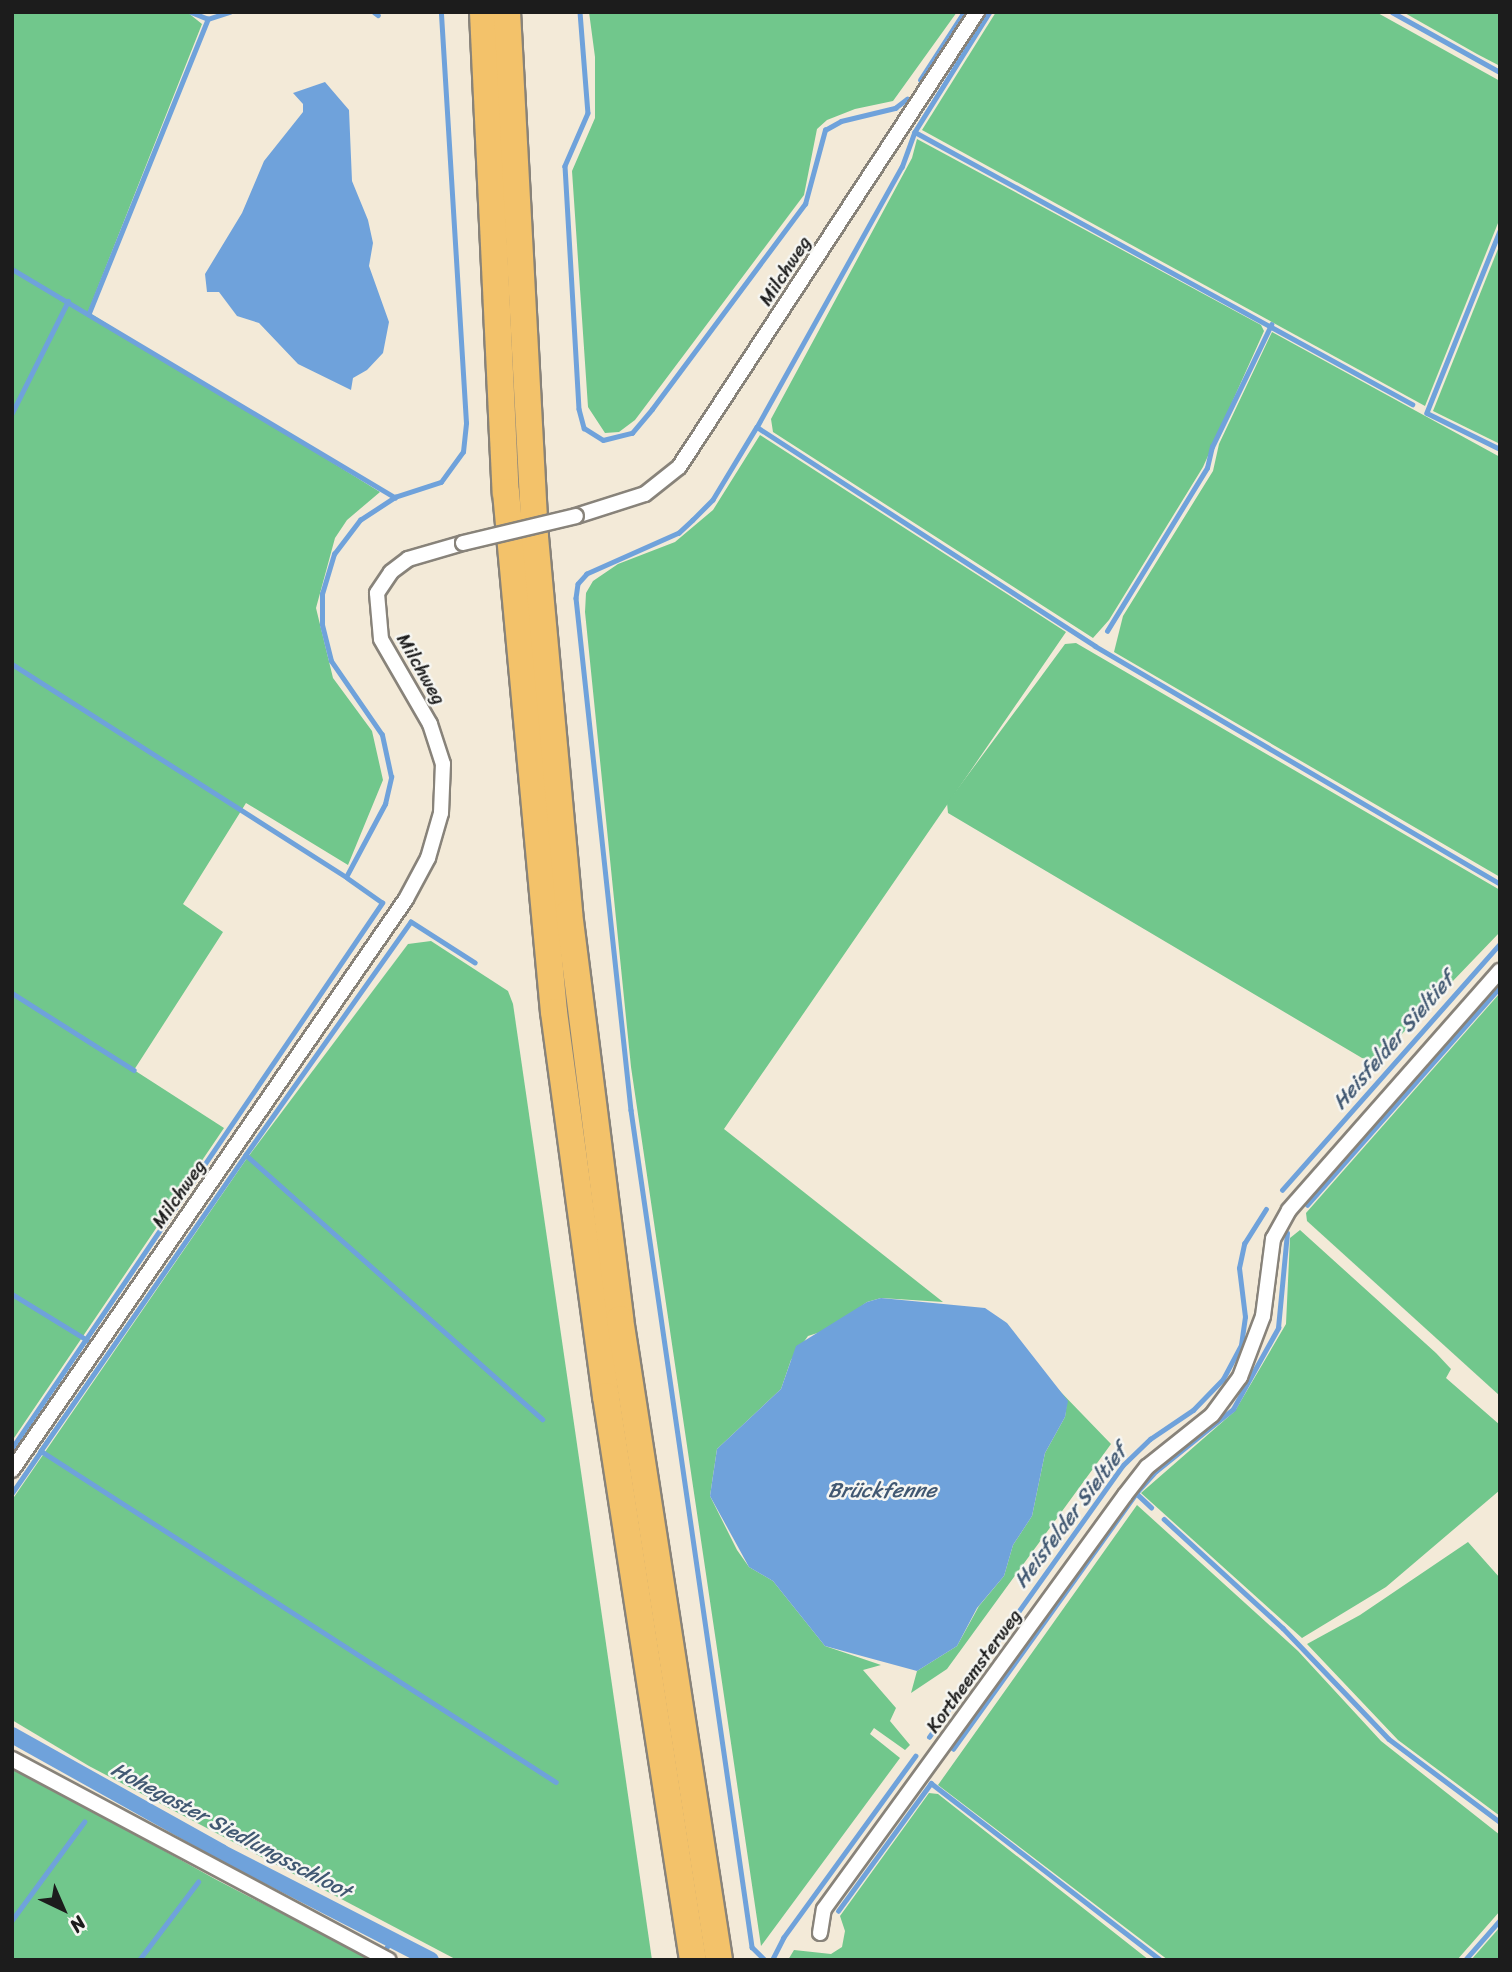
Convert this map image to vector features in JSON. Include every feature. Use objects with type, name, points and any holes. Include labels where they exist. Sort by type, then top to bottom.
[{"type":"highway","points":[[483,12],[506,492],[554,1012],[606,1396],[693,1960]]},
{"type":"highway","points":[[508,12],[535,537],[569,912],[620,1319],[719,1960]]},
{"type":"street","name":"Milchweg","points":[[12,1470],[406,898],[428,858],[441,813],[443,764],[430,724],[381,639],[377,593],[391,572],[408,559],[576,516],[645,494],[679,467],[977,12]]},
{"type":"street","name":"Kortheemsterweg","points":[[820,1933],[824,1909],[1125,1495],[1147,1467],[1212,1415],[1240,1377],[1255,1349],[1263,1316],[1273,1239],[1289,1210],[1500,971]]},
{"type":"street","points":[[12,1759],[389,1960]]},
{"type":"green space","points":[[12,12],[187,12],[202,24],[88,312],[380,492],[347,520],[335,538],[316,608],[333,678],[372,731],[383,780],[348,865],[246,803],[183,904],[223,932],[134,1070],[224,1128],[12,1441]]},
{"type":"green space","points":[[589,12],[957,12],[893,101],[855,109],[827,120],[817,129],[804,195],[635,420],[619,432],[605,433],[588,407],[572,171],[595,118],[595,57]]},
{"type":"green space","points":[[996,12],[1376,12],[1500,81],[1500,218],[1425,406],[922,130]]},
{"type":"green space","points":[[1403,12],[1500,12],[1500,66],[1477,54]]},
{"type":"green space","points":[[917,139],[1261,325],[1264,331],[1203,467],[1109,620],[1093,638],[773,432],[771,419],[912,158]]},
{"type":"green space","points":[[1500,244],[1500,444],[1433,411]]},
{"type":"green space","points":[[1272,332],[1500,457],[1500,877],[1114,652],[1123,616],[1213,471],[1219,444]]},
{"type":"green space","points":[[760,435],[1066,632],[724,1129],[943,1302],[881,1298],[867,1302],[830,1329],[808,1336],[791,1360],[781,1389],[717,1449],[710,1496],[737,1550],[749,1567],[773,1581],[825,1646],[881,1665],[863,1670],[896,1708],[890,1721],[910,1745],[905,1750],[874,1728],[870,1734],[900,1758],[761,1946],[631,1067],[585,612],[586,593],[593,581],[618,564],[675,542],[713,510]]},
{"type":"green space","points":[[1076,643],[1500,890],[1500,932],[1376,1061],[1362,1058],[948,813],[947,803],[1065,644]]},
{"type":"green space","points":[[431,941],[508,991],[513,1004],[652,1960],[457,1960],[89,1766],[12,1720],[12,1500],[245,1161],[408,944]]},
{"type":"green space","points":[[1500,993],[1500,1396],[1307,1221],[1306,1213]]},
{"type":"green space","points":[[1300,1230],[1436,1353],[1451,1369],[1446,1378],[1500,1425],[1500,1490],[1386,1587],[1302,1638],[1141,1493],[1235,1411],[1286,1324],[1290,1238]]},
{"type":"green space","points":[[1054,1385],[1111,1444],[947,1669],[911,1693],[917,1671],[957,1646],[979,1606],[1004,1576],[1013,1545],[1032,1516],[1045,1453],[1065,1417],[1067,1401]]},
{"type":"green space","points":[[1137,1505],[1298,1651],[1381,1741],[1500,1835],[1500,1911],[1457,1960],[1168,1960],[938,1785]]},
{"type":"green space","points":[[1468,1542],[1500,1578],[1500,1816],[1398,1740],[1307,1644],[1360,1615]]},
{"type":"green space","points":[[12,1766],[215,1879],[372,1960],[12,1960]]},
{"type":"green space","points":[[929,1793],[938,1794],[1149,1960],[788,1960],[794,1950],[831,1954],[842,1947],[845,1931],[840,1916]]},
{"type":"green space","points":[[1500,1927],[1500,1960],[1471,1960]]},
{"type":"water","points":[[325,82],[349,110],[352,181],[368,220],[373,243],[369,266],[389,322],[383,353],[367,370],[353,378],[351,390],[298,364],[259,323],[237,316],[219,292],[207,292],[205,274],[242,213],[264,161],[303,112],[303,104],[293,93]]},
{"type":"water","name":"Brückfenne","points":[[881,1298],[985,1308],[1007,1323],[1068,1401],[1065,1417],[1045,1453],[1032,1516],[1013,1545],[1004,1576],[977,1608],[957,1646],[917,1671],[825,1646],[773,1581],[749,1567],[710,1496],[717,1449],[781,1389],[796,1346],[867,1302]]},
{"type":"waterway","points":[[191,12],[208,19],[230,12]]},
{"type":"waterway","points":[[374,12],[378,15]]},
{"type":"waterway","points":[[12,269],[395,497],[441,482],[463,452],[466,423],[441,12]]},
{"type":"waterway","points":[[580,12],[588,113],[565,166],[579,409],[584,428],[603,440],[632,433],[805,204],[825,130],[841,121],[895,108],[907,99]]},
{"type":"waterway","points":[[920,80],[964,12]]},
{"type":"waterway","points":[[990,12],[915,132],[1412,404]]},
{"type":"waterway","points":[[1392,12],[1500,72]]},
{"type":"waterway","points":[[89,313],[208,19]]},
{"type":"waterway","points":[[915,132],[902,167],[757,427],[1095,646],[1500,884]]},
{"type":"waterway","points":[[1500,231],[1427,413],[1500,449]]},
{"type":"waterway","points":[[12,413],[68,301]]},
{"type":"waterway","points":[[1107,631],[1207,468],[1212,447],[1271,325]]},
{"type":"waterway","points":[[757,427],[713,500],[693,520],[679,533],[587,574],[578,584],[576,598],[631,1110],[752,1947],[765,1960]]},
{"type":"waterway","points":[[12,664],[346,877],[385,804],[391,777],[382,735],[331,661],[322,624],[322,594],[334,554],[360,520],[395,497]]},
{"type":"waterway","points":[[12,1448],[382,903],[348,879]]},
{"type":"waterway","points":[[475,963],[411,922],[246,1155],[542,1419]]},
{"type":"waterway","name":"Heisfelder Sieltief","points":[[1282,1190],[1500,944]]},
{"type":"waterway","points":[[1307,1205],[1500,987]]},
{"type":"waterway","points":[[12,993],[134,1070]]},
{"type":"waterway","points":[[246,1155],[41,1451],[556,1782]]},
{"type":"waterway","name":"Heisfelder Sieltief","points":[[929,1737],[1122,1466],[1150,1439],[1193,1410],[1223,1379],[1241,1345],[1245,1317],[1239,1268],[1244,1244],[1266,1209]]},
{"type":"waterway","points":[[953,1749],[1136,1493],[1156,1471],[1233,1409],[1278,1328],[1287,1233]]},
{"type":"waterway","points":[[12,1294],[87,1340]]},
{"type":"waterway","points":[[12,1493],[41,1451]]},
{"type":"waterway","points":[[1136,1493],[1151,1507]]},
{"type":"waterway","points":[[1164,1519],[1283,1628],[1389,1739],[1500,1822]]},
{"type":"waterway","name":"Hohegaster Siedlungsschloot","points":[[12,1735],[221,1852],[431,1960]]},
{"type":"waterway","name":"Heisfelder Sieltief","points":[[772,1960],[783,1938],[915,1756]]},
{"type":"waterway","points":[[838,1911],[931,1783],[1161,1960]]},
{"type":"waterway","points":[[12,1920],[84,1822]]},
{"type":"waterway","points":[[214,1860],[221,1852]]},
{"type":"waterway","points":[[139,1960],[198,1882]]},
{"type":"waterway","points":[[1465,1960],[1500,1920]]},
{"type":"waterway","points":[[386,1948],[392,1940]]}]
